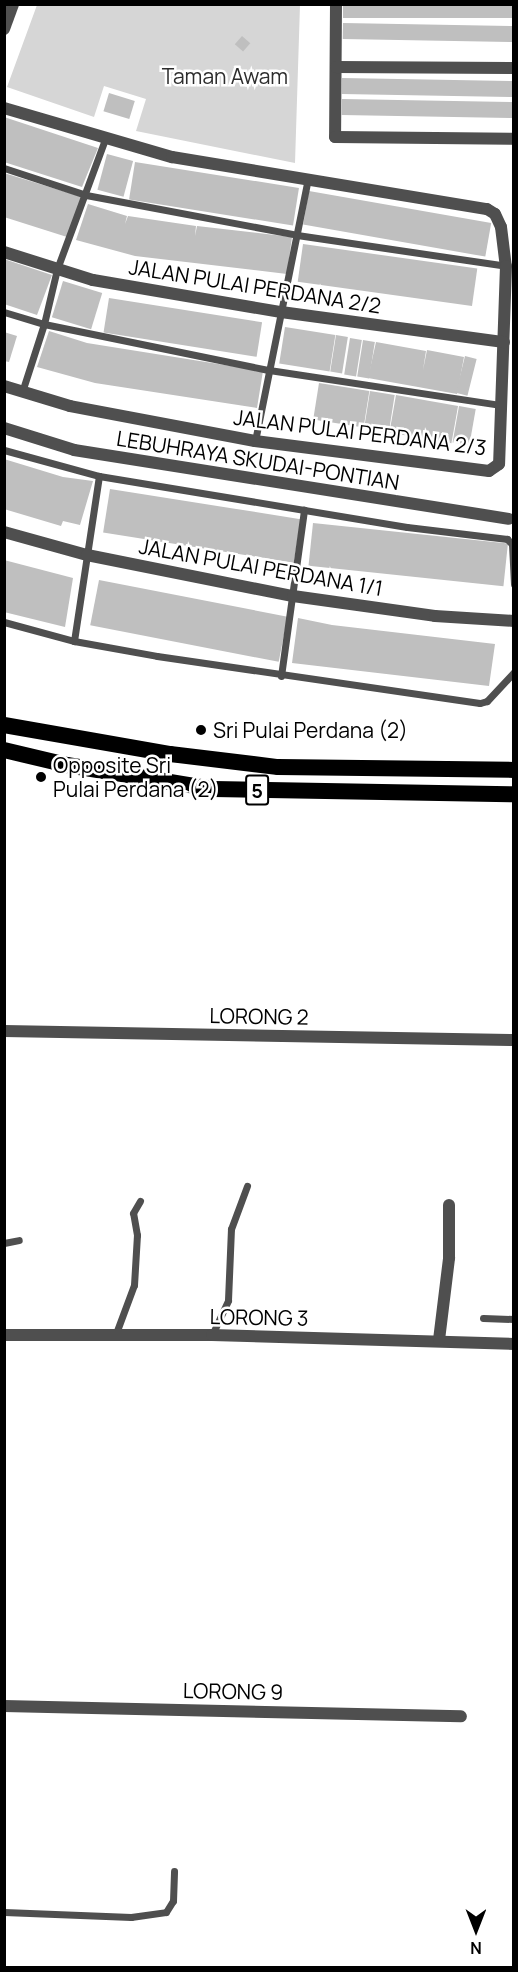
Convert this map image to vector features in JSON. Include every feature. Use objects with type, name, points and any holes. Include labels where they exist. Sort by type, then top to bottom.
[{"type":"highway","name":"5","points":[[4,725],[170,754],[278,767],[513,770]]},
{"type":"highway","name":"5","points":[[4,750],[67,765],[214,789],[513,794]]},
{"type":"street","points":[[4,29],[13,4]]},
{"type":"street","points":[[336,4],[335,137],[513,140]]},
{"type":"street","points":[[336,67],[513,68]]},
{"type":"street","name":"JALAN PULAI PERDANA 2/3","points":[[4,108],[172,157],[487,209],[495,214],[501,227],[506,266],[499,464],[489,471],[255,441],[81,408],[4,386]]},
{"type":"street","name":"JALAN PULAI PERDANA 2/2","points":[[4,252],[93,280],[281,312],[504,342]]},
{"type":"street","name":"LEBUHRAYA SKUDAI-PONTIAN","points":[[4,428],[74,450],[509,519]]},
{"type":"street","name":"JALAN PULAI PERDANA 1/1","points":[[4,532],[87,555],[293,596],[435,616],[513,621]]},
{"type":"street","name":"LORONG 2","points":[[4,1031],[513,1040]]},
{"type":"street","points":[[439,1340],[449,1258],[449,1205]]},
{"type":"street","name":"LORONG 3","points":[[4,1335],[212,1335],[513,1344]]},
{"type":"street","name":"LORONG 9","points":[[4,1706],[461,1716]]},
{"type":"lane","points":[[22,392],[44,324],[57,268],[105,139]]},
{"type":"lane","points":[[4,168],[86,195],[297,235],[506,266]]},
{"type":"lane","points":[[255,441],[308,179]]},
{"type":"lane","points":[[4,312],[44,324],[269,370],[501,405]]},
{"type":"lane","points":[[4,450],[99,476],[407,527],[507,539],[512,544],[513,584]]},
{"type":"lane","points":[[74,641],[99,476]]},
{"type":"lane","points":[[281,676],[304,510]]},
{"type":"lane","points":[[4,622],[74,641],[281,676],[480,703],[487,701],[513,672]]},
{"type":"lane","points":[[212,1335],[228,1300],[231,1229],[247,1186]]},
{"type":"lane","points":[[115,1336],[134,1285],[137,1235],[133,1213],[140,1201]]},
{"type":"lane","points":[[4,1243],[19,1240]]},
{"type":"lane","points":[[483,1318],[513,1319]]},
{"type":"lane","points":[[4,1912],[130,1917],[166,1912],[173,1901],[174,1871]]},
{"type":"green space","name":"Taman Awam","points":[[37,5],[300,5],[295,163],[136,131],[146,99],[104,86],[94,117],[7,87]]},
{"type":"building","points":[[343,5],[513,5],[513,18],[343,18]]},
{"type":"building","points":[[343,23],[513,26],[513,42],[343,39]]},
{"type":"building","points":[[242,36],[250,43],[243,52],[235,44]]},
{"type":"building","points":[[342,78],[513,81],[513,97],[342,94]]},
{"type":"building","points":[[109,93],[135,101],[129,119],[103,111]]},
{"type":"building","points":[[342,99],[513,102],[513,118],[342,115]]},
{"type":"building","points":[[4,117],[98,148],[82,187],[4,162]]},
{"type":"building","points":[[107,154],[133,161],[124,197],[97,190]]},
{"type":"building","points":[[135,162],[299,188],[293,226],[129,200]]},
{"type":"building","points":[[4,173],[82,197],[67,237],[4,217]]},
{"type":"building","points":[[309,191],[491,223],[485,257],[303,224]]},
{"type":"building","points":[[88,204],[127,216],[125,224],[128,216],[196,226],[195,236],[197,226],[292,237],[287,274],[135,256],[76,240]]},
{"type":"building","points":[[303,244],[477,268],[472,306],[298,282]]},
{"type":"building","points":[[4,259],[52,275],[37,315],[4,304]]},
{"type":"building","points":[[63,281],[102,293],[91,329],[52,317]]},
{"type":"building","points":[[109,298],[262,322],[257,357],[104,333]]},
{"type":"building","points":[[285,327],[335,335],[330,372],[279,364]]},
{"type":"building","points":[[49,331],[87,343],[263,371],[257,408],[95,383],[37,367]]},
{"type":"building","points":[[4,332],[17,336],[9,362],[4,361]]},
{"type":"building","points":[[336,335],[348,337],[342,373],[330,372]]},
{"type":"building","points":[[350,338],[362,340],[356,376],[344,375]]},
{"type":"building","points":[[363,340],[375,342],[369,378],[357,377]]},
{"type":"building","points":[[376,342],[426,351],[423,370],[427,350],[464,357],[457,394],[368,378]]},
{"type":"building","points":[[465,356],[477,359],[467,396],[456,393]]},
{"type":"building","points":[[319,383],[369,391],[364,428],[313,420]]},
{"type":"building","points":[[370,391],[395,395],[389,432],[364,429]]},
{"type":"building","points":[[396,395],[458,406],[451,443],[389,432]]},
{"type":"building","points":[[459,406],[476,409],[469,445],[453,442]]},
{"type":"building","points":[[4,459],[63,477],[93,481],[80,525],[63,521],[61,526],[4,509]]},
{"type":"building","points":[[110,489],[301,519],[294,563],[103,532]]},
{"type":"building","points":[[313,523],[508,543],[503,586],[309,566]]},
{"type":"building","points":[[4,560],[73,578],[65,627],[4,612]]},
{"type":"building","points":[[99,580],[287,617],[279,662],[90,625]]},
{"type":"building","points":[[298,618],[332,625],[495,644],[489,686],[292,663]]},
{"type":"place","name":"Sri Pulai Perdana (2)","points":[[201,730]]},
{"type":"place","name":"Opposite Sri Pulai Perdana (2)","points":[[41,777]]}]
